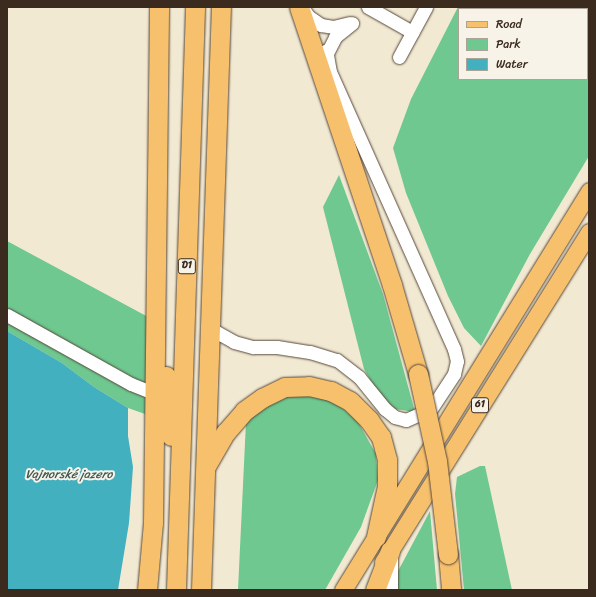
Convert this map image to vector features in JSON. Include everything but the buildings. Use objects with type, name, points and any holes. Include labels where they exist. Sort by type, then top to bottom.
[{"type":"highway","points":[[147,590],[153,523],[159,7]]},
{"type":"highway","name":"D1","points":[[176,590],[195,7]]},
{"type":"highway","name":"D1","points":[[201,590],[221,7]]},
{"type":"highway","points":[[218,100],[232,7]]},
{"type":"highway","points":[[300,7],[392,285],[418,374],[434,447],[448,554],[451,590]]},
{"type":"highway","points":[[156,260],[178,525]]},
{"type":"highway","points":[[206,467],[226,432],[244,411],[262,398],[285,387],[309,386],[331,391],[350,401],[368,420],[381,437],[387,460],[387,486],[376,537]]},
{"type":"highway","points":[[375,590],[390,551]]},
{"type":"main road","name":"61","points":[[343,590],[589,191]]},
{"type":"main road","name":"61","points":[[366,590],[589,232]]},
{"type":"lane","points":[[300,7],[308,16],[321,25],[333,27],[352,22],[335,37],[326,50],[322,64],[324,80]]},
{"type":"lane","points":[[368,7],[412,32]]},
{"type":"lane","points":[[399,57],[426,7]]},
{"type":"lane","points":[[211,329],[234,342],[253,347],[278,347],[310,352],[337,360],[358,377],[385,409],[395,417],[406,420],[431,409],[454,374],[457,361],[454,349],[330,72],[326,50]]},
{"type":"lane","points":[[7,315],[131,384],[148,391]]},
{"type":"lane","points":[[390,551],[391,590]]},
{"type":"green space","points":[[458,7],[589,7],[589,156],[530,254],[481,346],[464,328],[448,296],[406,193],[393,148],[411,99]]},
{"type":"green space","points":[[339,175],[383,294],[415,412],[395,409],[376,390],[364,369],[323,207]]},
{"type":"green space","points":[[7,241],[150,318],[145,414],[128,408],[94,387],[62,363],[7,331]]},
{"type":"green space","points":[[301,393],[337,403],[358,422],[376,454],[378,480],[361,527],[325,590],[238,590],[246,422],[275,398]]},
{"type":"green space","points":[[480,466],[485,466],[512,590],[464,590],[455,494],[457,477]]},
{"type":"green space","points":[[430,511],[437,590],[388,590]]},
{"type":"water","name":"Vajnorské jazero","points":[[7,331],[62,363],[94,387],[128,408],[128,436],[133,467],[129,523],[118,590],[7,590]]}]
